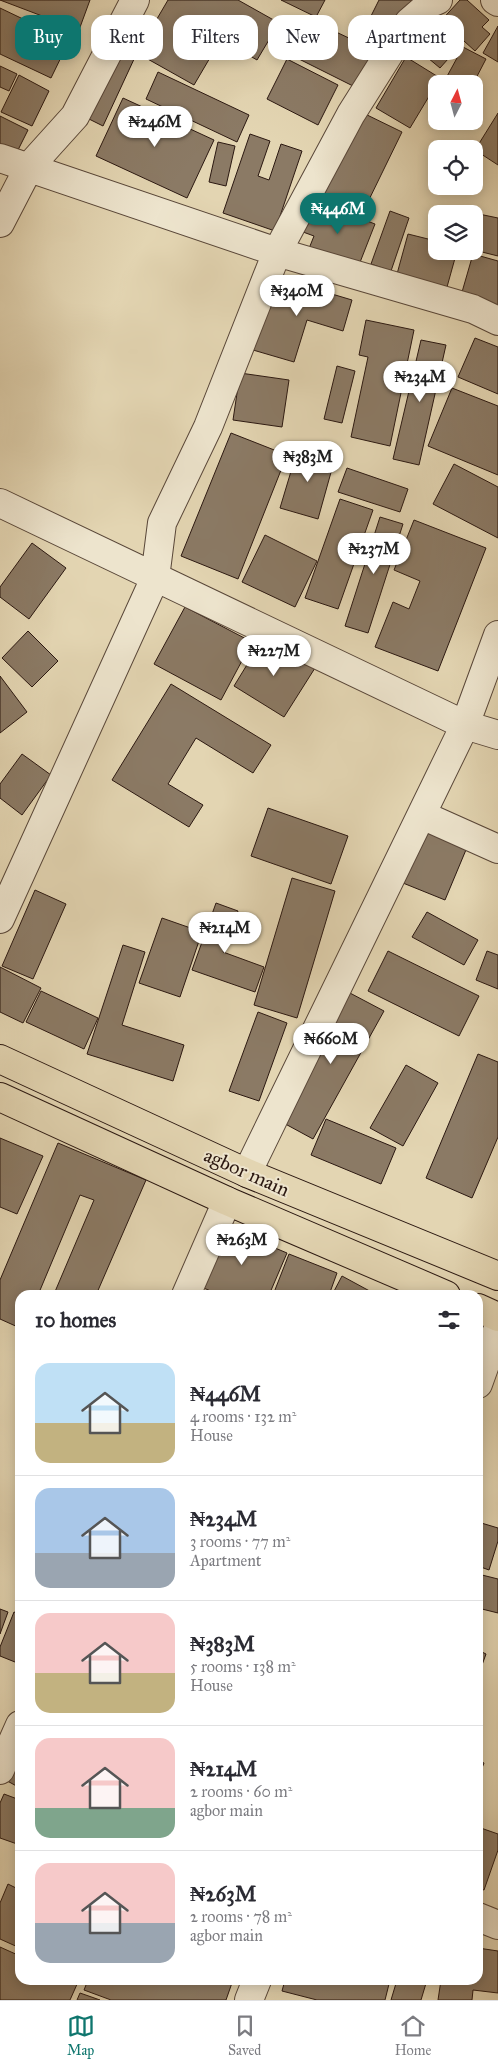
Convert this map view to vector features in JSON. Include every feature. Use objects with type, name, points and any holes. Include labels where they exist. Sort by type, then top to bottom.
[{"type":"main road","name":"agbor main","points":[[0,1059],[247,1173],[498,1276]]},
{"type":"main road","name":"agbor main","points":[[0,1098],[227,1201],[434,1290]]},
{"type":"main road","points":[[483,1310],[498,1317]]},
{"type":"street","points":[[0,223],[29,167],[74,116],[135,0]]},
{"type":"street","points":[[0,919],[155,578],[162,524],[208,427],[277,252],[351,114],[409,22],[431,3],[438,0]]},
{"type":"street","points":[[0,158],[277,252],[473,309],[498,321]]},
{"type":"street","points":[[0,503],[465,725],[498,735]]},
{"type":"street","points":[[247,1173],[465,725],[498,635]]},
{"type":"street","points":[[422,815],[498,849]]},
{"type":"street","points":[[188,1290],[227,1201]]},
{"type":"street","points":[[483,1370],[498,1328]]},
{"type":"street","points":[[0,1713],[15,1721]]},
{"type":"street","points":[[0,1770],[15,1736]]},
{"type":"street","points":[[483,1919],[498,1925]]},
{"type":"street","points":[[249,2000],[255,1985]]},
{"type":"building","points":[[0,0],[90,0],[81,25],[81,15],[40,15]]},
{"type":"building","points":[[168,0],[238,0],[268,17],[268,42],[258,58],[258,15],[173,15],[173,60],[209,60],[194,85],[149,60],[163,60],[163,15],[159,15]]},
{"type":"building","points":[[281,0],[325,0],[317,15],[312,15]]},
{"type":"building","points":[[379,0],[413,0],[406,15],[372,15]]},
{"type":"building","points":[[460,0],[467,0],[489,20],[482,27],[490,34],[475,51],[464,41],[464,15],[446,15]]},
{"type":"building","points":[[0,8],[15,15],[15,60],[60,60],[51,78],[0,54]]},
{"type":"building","points":[[498,26],[498,62],[483,53]]},
{"type":"building","points":[[338,33],[348,38],[348,60],[376,60],[361,90],[301,60],[338,60]]},
{"type":"building","points":[[464,48],[486,59],[478,75],[448,75],[456,60],[464,60]]},
{"type":"building","points":[[112,60],[134,60],[103,126],[85,117]]},
{"type":"building","points":[[286,60],[338,85],[318,125],[267,99]]},
{"type":"building","points":[[404,60],[411,60],[435,75],[428,75],[428,98],[410,128],[376,108]]},
{"type":"building","points":[[430,60],[447,60],[440,68]]},
{"type":"building","points":[[0,66],[17,74],[9,91],[0,87]]},
{"type":"building","points":[[158,72],[249,115],[237,142],[146,99]]},
{"type":"building","points":[[19,75],[49,91],[32,126],[1,112]]},
{"type":"building","points":[[123,98],[214,140],[187,198],[96,156]]},
{"type":"building","points":[[361,112],[402,132],[362,214],[321,194]]},
{"type":"building","points":[[498,113],[498,165],[483,155],[483,140],[481,140]]},
{"type":"building","points":[[0,116],[28,130],[16,154],[0,146]]},
{"type":"building","points":[[250,134],[270,141],[258,176],[269,180],[281,144],[302,151],[275,231],[223,213]]},
{"type":"building","points":[[218,142],[235,146],[226,186],[209,182]]},
{"type":"building","points":[[315,201],[375,224],[357,270],[308,251],[314,236],[303,232]]},
{"type":"building","points":[[390,211],[409,218],[391,271],[371,264]]},
{"type":"building","points":[[483,215],[498,218],[498,256],[483,252]]},
{"type":"building","points":[[408,234],[428,239],[428,260],[454,260],[447,287],[397,274]]},
{"type":"building","points":[[483,257],[498,261],[498,309],[460,299],[471,260],[483,260]]},
{"type":"building","points":[[275,277],[352,300],[343,331],[307,320],[294,362],[253,350]]},
{"type":"building","points":[[366,320],[414,330],[390,446],[351,437],[368,357],[359,355]]},
{"type":"building","points":[[475,338],[498,347],[498,394],[458,377]]},
{"type":"building","points":[[421,340],[446,345],[419,465],[393,459]]},
{"type":"building","points":[[337,366],[355,371],[342,423],[324,419]]},
{"type":"building","points":[[240,373],[289,380],[282,427],[233,420]]},
{"type":"building","points":[[452,388],[498,406],[498,475],[428,446]]},
{"type":"building","points":[[231,433],[287,455],[238,579],[181,556]]},
{"type":"building","points":[[298,448],[335,458],[318,519],[280,508]]},
{"type":"building","points":[[454,464],[498,487],[498,538],[433,504]]},
{"type":"building","points":[[347,468],[408,489],[400,512],[338,492]]},
{"type":"building","points":[[340,499],[373,510],[338,609],[305,598]]},
{"type":"building","points":[[380,517],[403,524],[368,633],[345,626]]},
{"type":"building","points":[[414,520],[486,548],[438,671],[375,647],[393,602],[409,609],[420,581],[394,570]]},
{"type":"building","points":[[265,535],[317,561],[295,607],[242,582]]},
{"type":"building","points":[[32,543],[66,568],[29,619],[0,597],[0,587]]},
{"type":"building","points":[[185,607],[252,642],[221,700],[154,664]]},
{"type":"building","points":[[28,631],[58,661],[32,687],[2,658]]},
{"type":"building","points":[[264,637],[315,668],[284,717],[234,686]]},
{"type":"building","points":[[0,676],[27,712],[0,733]]},
{"type":"building","points":[[171,684],[271,745],[253,773],[196,738],[168,784],[203,805],[189,827],[112,780]]},
{"type":"building","points":[[22,754],[51,775],[22,815],[0,798],[0,784]]},
{"type":"building","points":[[268,808],[348,836],[331,884],[251,856]]},
{"type":"building","points":[[422,826],[468,845],[445,900],[398,881]]},
{"type":"building","points":[[292,878],[335,891],[297,1018],[254,1005]]},
{"type":"building","points":[[35,890],[66,904],[33,979],[2,966]]},
{"type":"building","points":[[216,903],[238,911],[223,952],[264,967],[255,992],[192,970]]},
{"type":"building","points":[[427,912],[478,940],[464,965],[412,937]]},
{"type":"building","points":[[162,918],[202,932],[180,997],[139,983]]},
{"type":"building","points":[[123,945],[145,952],[122,1025],[184,1045],[173,1081],[87,1054]]},
{"type":"building","points":[[388,951],[479,996],[459,1036],[368,991]]},
{"type":"building","points":[[487,951],[498,955],[498,989],[476,980]]},
{"type":"building","points":[[0,967],[41,988],[23,1023],[0,1012]]},
{"type":"building","points":[[41,991],[98,1018],[84,1049],[26,1022]]},
{"type":"building","points":[[348,992],[384,1011],[313,1139],[278,1120]]},
{"type":"building","points":[[258,1012],[287,1023],[259,1101],[229,1091]]},
{"type":"building","points":[[478,1054],[498,1062],[498,1137],[472,1198],[426,1178]]},
{"type":"building","points":[[406,1065],[438,1083],[403,1146],[370,1128]]},
{"type":"building","points":[[326,1119],[396,1148],[381,1184],[311,1155]]},
{"type":"building","points":[[0,1138],[43,1156],[17,1214],[0,1207]]},
{"type":"building","points":[[58,1143],[146,1180],[98,1290],[56,1290],[94,1200],[80,1195],[40,1290],[15,1290],[15,1326],[0,1319],[0,1280]]},
{"type":"building","points":[[225,1227],[287,1253],[271,1290],[208,1290],[199,1286]]},
{"type":"building","points":[[289,1254],[337,1273],[331,1290],[275,1290]]},
{"type":"building","points":[[342,1276],[368,1290],[335,1290]]},
{"type":"building","points":[[483,1524],[498,1528],[498,1541],[489,1570],[483,1568]]},
{"type":"building","points":[[483,1575],[498,1579],[498,1613],[483,1609]]},
{"type":"building","points":[[0,1609],[8,1612],[0,1634]]},
{"type":"building","points":[[15,1612],[15,1662],[0,1656],[0,1647]]},
{"type":"building","points":[[15,1755],[15,1785],[2,1778]]},
{"type":"building","points":[[4,1794],[15,1798],[15,1843],[0,1838],[0,1803]]},
{"type":"building","points":[[483,1829],[498,1834],[498,1850],[484,1890]]},
{"type":"building","points":[[8,1884],[15,1888],[15,1946],[0,1939],[0,1903]]},
{"type":"building","points":[[0,1947],[15,1954],[15,1985],[77,1985],[70,2000],[0,2000]]},
{"type":"building","points":[[483,1949],[498,1951],[498,1993],[473,1990],[472,2000],[438,2000],[440,1985],[483,1985]]},
{"type":"building","points":[[86,1985],[231,1985],[226,2000],[111,2000],[84,1990]]},
{"type":"building","points":[[284,1985],[389,1985],[385,2000],[317,2000],[282,1991]]},
{"type":"building","points":[[396,1985],[426,1985],[421,2000],[391,2000]]},
{"type":"building","points":[[80,1993],[100,2000],[77,2000]]}]
